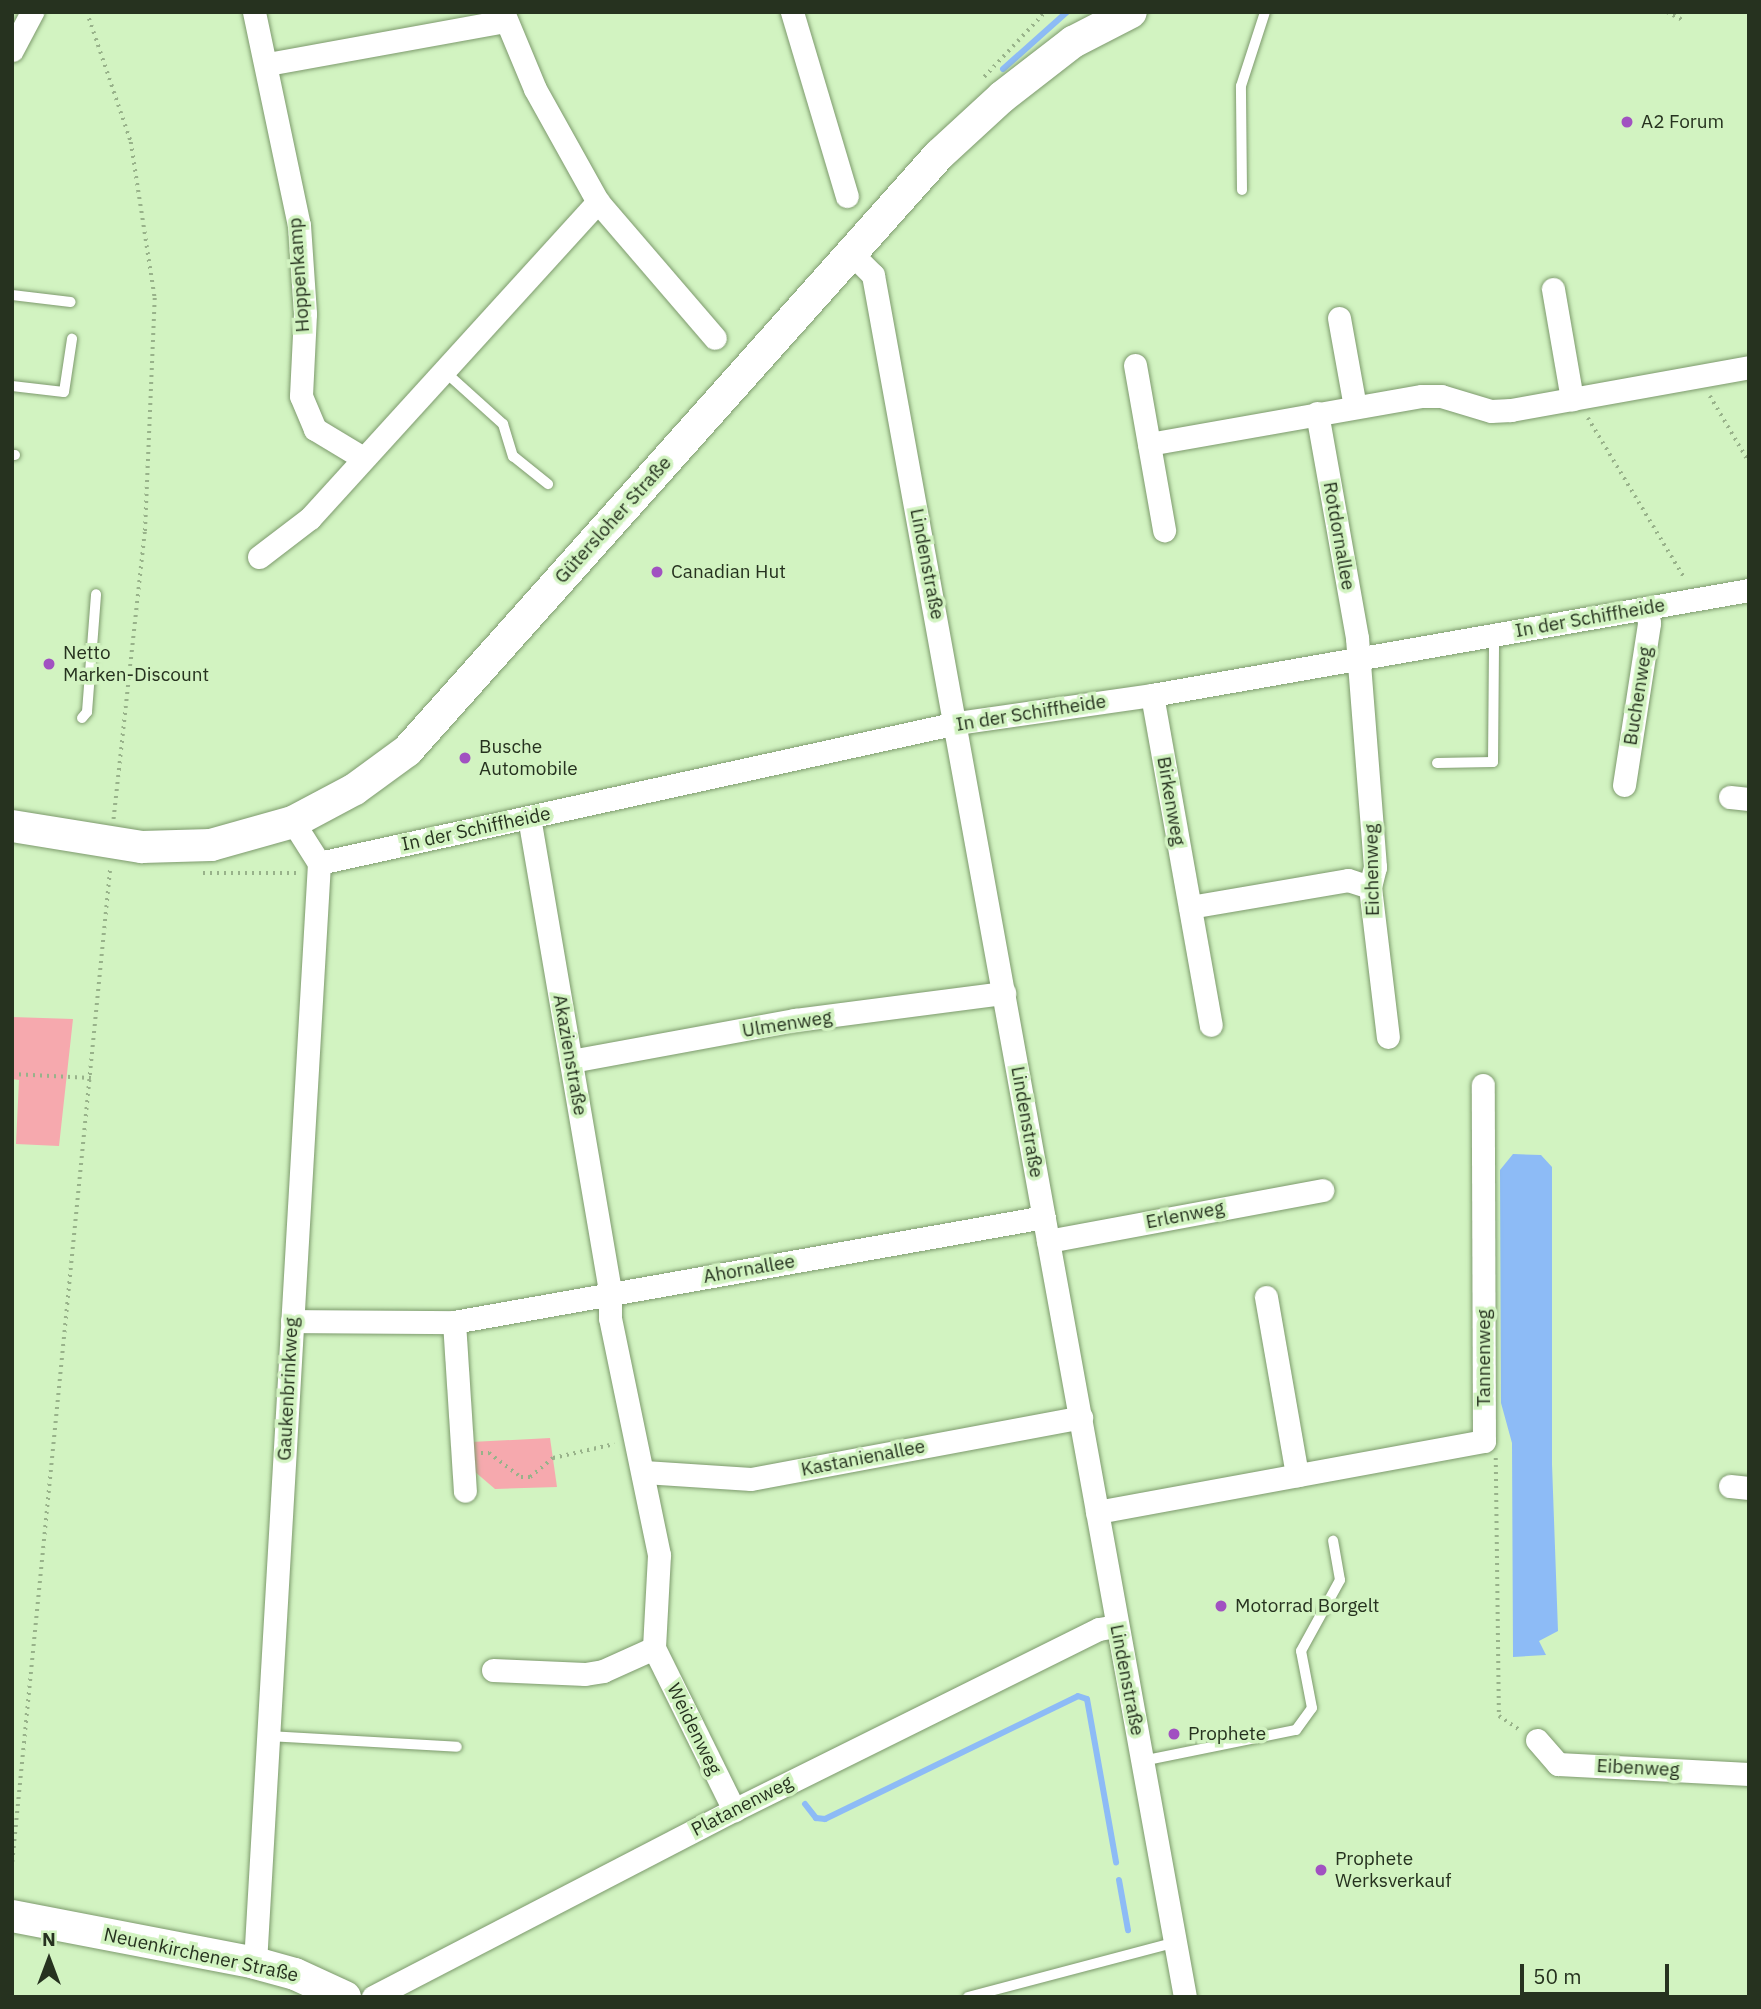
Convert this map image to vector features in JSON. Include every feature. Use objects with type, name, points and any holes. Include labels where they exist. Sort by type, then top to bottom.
[{"type":"main road","name":"Gütersloher Straße","points":[[12,826],[111,844],[211,845],[293,822],[355,789],[407,751],[853,256],[939,155],[1002,97],[1073,42],[1131,12]]},
{"type":"main road","name":"Neuenkirchener Straße","points":[[12,1916],[255,1963],[295,1974],[345,1997]]},
{"type":"street","points":[[12,50],[32,12]]},
{"type":"street","name":"Hoppenkamp","points":[[254,12],[268,64],[267,86],[299,225],[305,314],[301,396],[315,429],[363,458]]},
{"type":"street","points":[[792,12],[847,196]]},
{"type":"street","points":[[268,64],[504,17],[535,89],[598,202],[715,338]]},
{"type":"street","points":[[258,557],[310,518],[598,202]]},
{"type":"street","name":"Lindenstraße","points":[[853,256],[873,275],[957,723],[1116,1626],[1185,1997]]},
{"type":"street","points":[[1553,289],[1574,399]]},
{"type":"street","points":[[1339,318],[1355,407]]},
{"type":"street","points":[[1135,365],[1164,530]]},
{"type":"street","points":[[1149,444],[1422,396],[1441,396],[1490,411],[1574,399],[1749,367]]},
{"type":"street","name":"Rotdornallee","points":[[1317,413],[1358,659]]},
{"type":"street","name":"In der Schiffheide","points":[[319,863],[957,723],[1152,695],[1749,590]]},
{"type":"street","name":"Buchenweg","points":[[1624,785],[1649,623],[1647,608]]},
{"type":"street","name":"Eichenweg","points":[[1358,659],[1374,867],[1370,887],[1388,1037]]},
{"type":"street","name":"Birkenweg","points":[[1152,695],[1211,1025]]},
{"type":"street","name":"Akazienstraße","points":[[528,817],[610,1293]]},
{"type":"street","points":[[293,822],[319,863]]},
{"type":"street","name":"Gaukenbrinkweg","points":[[255,1963],[319,863]]},
{"type":"street","points":[[1190,907],[1348,880],[1370,887]]},
{"type":"street","name":"Ulmenweg","points":[[571,1061],[795,1020],[1004,993]]},
{"type":"street","name":"Tannenweg","points":[[1097,1512],[1484,1441],[1483,1085]]},
{"type":"street","name":"Erlenweg","points":[[1048,1241],[1322,1190]]},
{"type":"street","name":"Ahornallee","points":[[292,1321],[454,1322],[1044,1217]]},
{"type":"street","points":[[610,1293],[610,1318],[643,1472]]},
{"type":"street","points":[[1266,1297],[1297,1475]]},
{"type":"street","points":[[454,1322],[465,1491]]},
{"type":"street","name":"Kastanienallee","points":[[643,1472],[751,1479],[1081,1417]]},
{"type":"street","name":"Weidenweg","points":[[643,1472],[659,1555],[654,1648],[734,1810]]},
{"type":"street","name":"Platanenweg","points":[[373,1997],[734,1810],[1099,1629],[1116,1626]]},
{"type":"street","points":[[493,1670],[585,1674],[603,1671],[654,1648]]},
{"type":"street","name":"Eibenweg","points":[[1537,1740],[1558,1764],[1749,1774]]},
{"type":"lane","points":[[1242,190],[1241,86],[1265,12]]},
{"type":"lane","points":[[12,295],[71,302]]},
{"type":"lane","points":[[12,386],[64,392],[72,339]]},
{"type":"lane","points":[[443,370],[503,424],[513,456],[548,484]]},
{"type":"lane","points":[[82,718],[87,712],[96,594]]},
{"type":"lane","points":[[1437,763],[1493,762],[1494,635]]},
{"type":"lane","points":[[1142,1761],[1296,1730],[1312,1708],[1301,1651],[1340,1580],[1333,1541]]},
{"type":"lane","points":[[269,1737],[457,1747]]},
{"type":"lane","points":[[968,1997],[1176,1942]]},
{"type":"path","points":[[12,1862],[91,1078],[111,844],[145,532],[156,298],[131,142],[87,12]]},
{"type":"path","points":[[1667,12],[1683,20]]},
{"type":"path","points":[[1698,376],[1749,462]]},
{"type":"path","points":[[1574,399],[1697,599]]},
{"type":"path","points":[[12,1074],[91,1078]]},
{"type":"path","points":[[1484,1436],[1495,1441],[1499,1716],[1537,1740]]},
{"type":"path","points":[[462,1454],[489,1453],[514,1473],[530,1477],[553,1458],[637,1439]]},
{"type":"shaded area","points":[[12,1017],[73,1019],[59,1146],[16,1144],[19,1080],[12,1079]]},
{"type":"shaded area","points":[[550,1438],[557,1487],[495,1489],[474,1471],[471,1442]]},
{"type":"water","points":[[1513,1154],[1541,1155],[1552,1167],[1552,1464],[1558,1631],[1539,1641],[1546,1655],[1513,1657],[1512,1443],[1501,1403],[1500,1170]]},
{"type":"waterway","points":[[1003,69],[1067,12]]},
{"type":"waterway","points":[[805,1804],[816,1818],[825,1819],[1078,1696],[1087,1699],[1116,1862]]},
{"type":"waterway","points":[[1119,1880],[1128,1930]]},
{"type":"place","name":"A2 Forum","points":[[1627,122]]},
{"type":"place","name":"Canadian Hut","points":[[657,572]]},
{"type":"place","name":"Netto Marken-Discount","points":[[49,664]]},
{"type":"place","name":"Busche Automobile","points":[[465,758]]},
{"type":"place","name":"Motorrad Borgelt","points":[[1221,1606]]},
{"type":"place","name":"Prophete","points":[[1174,1734]]},
{"type":"place","name":"Prophete Werksverkauf","points":[[1321,1870]]}]
